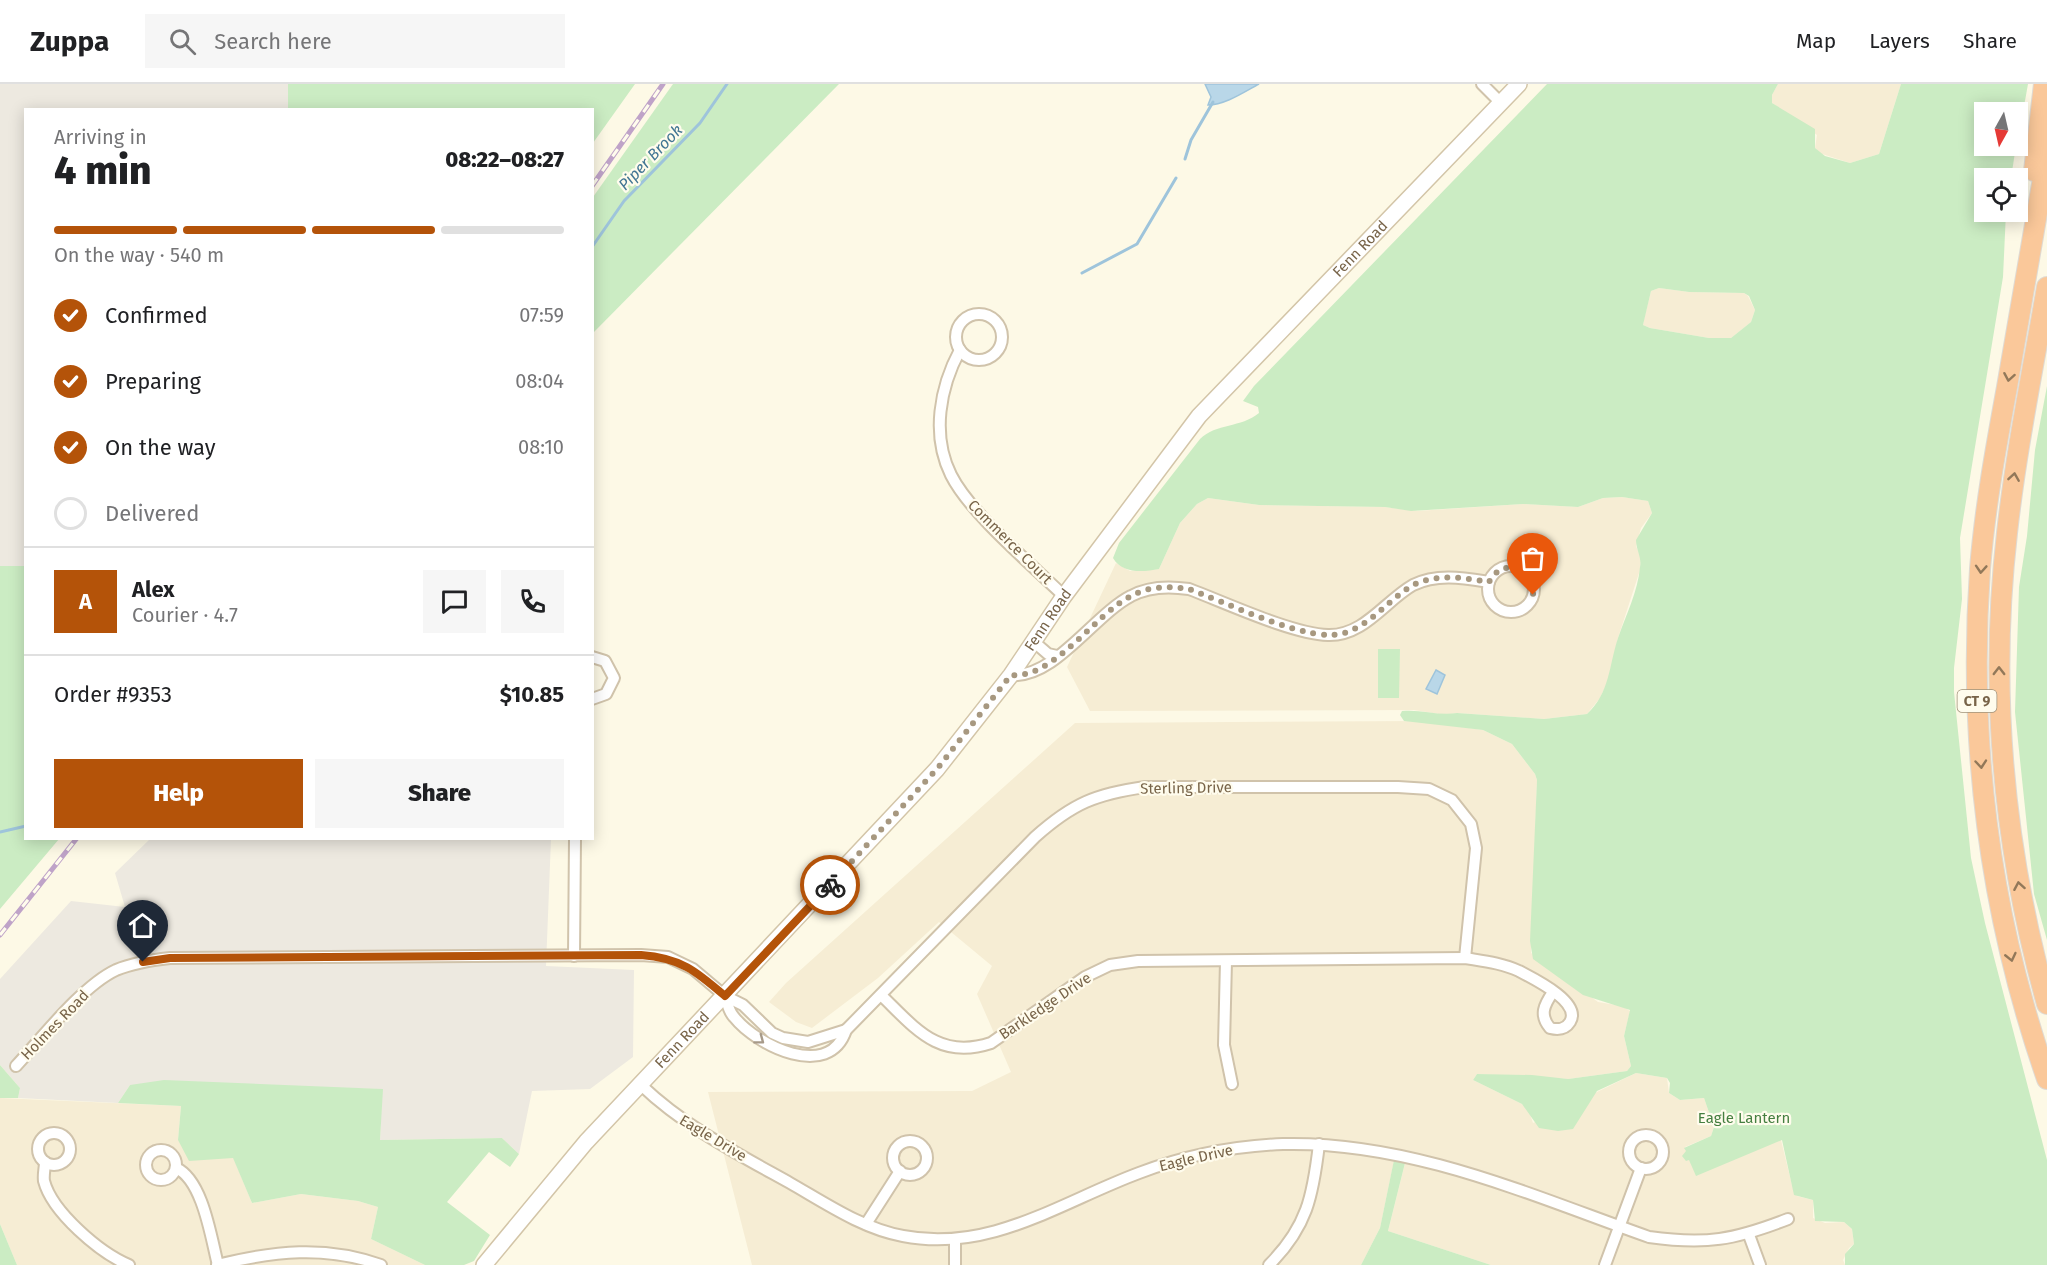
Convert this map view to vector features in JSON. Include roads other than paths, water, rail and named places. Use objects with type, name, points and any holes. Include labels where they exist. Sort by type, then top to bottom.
[{"type":"highway","points":[[2019,319],[2020,266],[2044,84]]},
{"type":"highway","name":"CT 9","points":[[2047,155],[1984,534],[1977,641],[1978,728],[1989,840],[2005,933],[2025,1010],[2047,1078]]},
{"type":"highway","name":"CT 9","points":[[2047,287],[2008,522],[2001,606],[1999,680],[2003,766],[2014,853],[2026,920],[2047,1004]]},
{"type":"street","points":[[1482,84],[1501,103]]},
{"type":"street","name":"Fenn Road","points":[[484,1265],[546,1188],[919,790],[1011,675],[1064,596],[1199,416],[1519,84]]},
{"type":"street","name":"Commerce Court","points":[[960,350],[966,356],[980,360],[994,355],[1002,343],[1003,336],[998,322],[984,314],[968,316],[958,328],[956,335],[960,350],[949,371],[942,399],[940,437],[950,474],[968,502],[1064,596]]},
{"type":"street","points":[[1513,567],[1521,569],[1532,579],[1533,595],[1526,606],[1508,612],[1494,604],[1488,590],[1489,582],[1498,570],[1513,567]]},
{"type":"street","points":[[1011,675],[1031,674],[1057,656],[1130,596],[1149,589],[1169,586],[1189,589],[1305,632],[1329,635],[1351,630],[1367,621],[1413,585],[1434,578],[1461,577],[1489,582]]},
{"type":"street","points":[[1033,641],[1048,654],[1057,656]]},
{"type":"street","points":[[594,658],[605,662],[614,678],[606,694],[594,698]]},
{"type":"street","name":"Sterling Drive","points":[[725,996],[743,1005],[772,1033],[783,1038],[808,1042],[846,1030],[882,996],[1035,837],[1062,813],[1113,792],[1145,787],[1398,787],[1429,789],[1452,800],[1471,824],[1476,848],[1465,958]]},
{"type":"street","points":[[574,956],[575,840]]},
{"type":"street","name":"Holmes Road","points":[[16,1066],[91,987],[116,971],[143,962],[170,958],[668,957],[693,969],[725,996]]},
{"type":"street","name":"Barkledge Drive","points":[[882,996],[923,1035],[940,1044],[958,1049],[974,1049],[991,1043],[1085,976],[1110,965],[1138,961],[1465,958],[1497,963],[1518,971],[1552,992]]},
{"type":"street","points":[[1226,961],[1224,1045],[1232,1084]]},
{"type":"street","name":"Eagle Drive","points":[[641,1085],[674,1115],[715,1141],[866,1224],[900,1236],[956,1241],[1012,1227],[1141,1172],[1173,1162],[1242,1148],[1318,1144],[1409,1156],[1455,1169],[1649,1236],[1681,1242],[1712,1242],[1749,1235],[1788,1219]]},
{"type":"street","points":[[1269,1265],[1301,1226],[1311,1201],[1318,1144]]},
{"type":"street","points":[[45,1162],[44,1180],[67,1216],[88,1240],[112,1258],[129,1265]]},
{"type":"street","points":[[176,1168],[184,1172],[195,1189],[207,1219],[218,1265],[283,1251],[310,1250],[345,1255],[381,1265]]},
{"type":"street","points":[[1605,1265],[1641,1168]]},
{"type":"street","points":[[866,1224],[900,1171]]},
{"type":"street","points":[[1749,1235],[1760,1265]]},
{"type":"street","points":[[956,1241],[956,1265]]},
{"type":"water","points":[[1205,84],[1259,84],[1228,100],[1208,105],[1211,97]]},
{"type":"water","points":[[1436,670],[1445,675],[1437,694],[1426,689]]},
{"type":"waterway","name":"Piper Brook","points":[[594,244],[624,201],[700,123],[727,84]]},
{"type":"waterway","points":[[1185,159],[1191,140],[1213,102]]},
{"type":"waterway","points":[[1082,273],[1137,244],[1176,178]]},
{"type":"waterway","name":"Piper Brook","points":[[0,832],[24,826]]},
{"type":"railway","points":[[594,183],[663,84]]},
{"type":"railway","points":[[0,935],[75,840]]},
{"type":"park label","name":"Eagle Lantern","points":[[1744,1118]]}]
